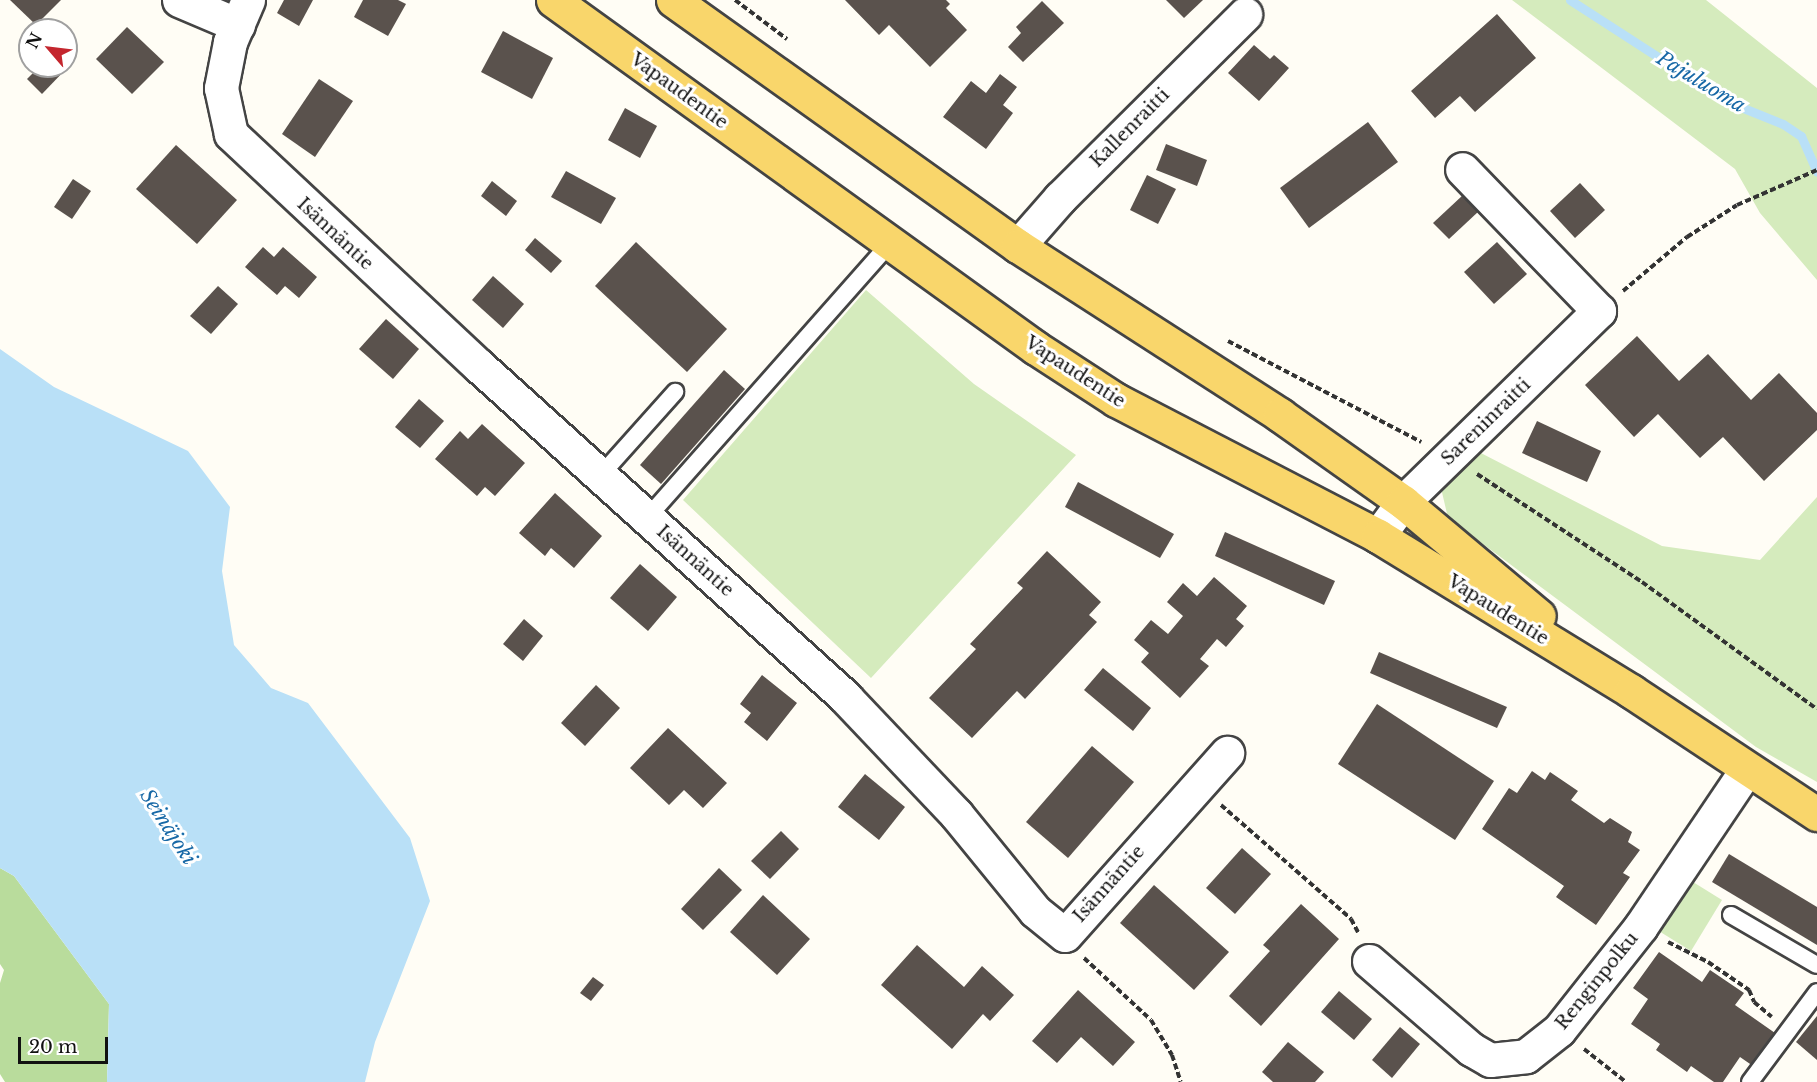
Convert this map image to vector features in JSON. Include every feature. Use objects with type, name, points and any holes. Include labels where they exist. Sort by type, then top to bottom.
[{"type":"main road","name":"Vapaudentie","points":[[553,0],[890,243],[1116,400],[1378,536],[1631,692],[1817,814]]},
{"type":"main road","name":"Vapaudentie","points":[[681,2],[1018,246],[1280,415],[1403,502],[1631,692]]},
{"type":"street","points":[[178,0],[243,12]]},
{"type":"street","name":"Isännäntie","points":[[243,12],[220,88],[231,134],[600,476],[846,698],[956,814],[1035,911],[1065,934],[1227,753]]},
{"type":"street","name":"Kallenraitti","points":[[1018,246],[1060,198],[1245,14]]},
{"type":"street","points":[[1462,169],[1599,311]]},
{"type":"street","name":"Sareninraitti","points":[[1378,536],[1403,502],[1599,311]]},
{"type":"street","name":"Renginpolku","points":[[1369,962],[1471,1049],[1490,1060],[1526,1056],[1559,1030],[1641,926],[1747,769]]},
{"type":"lane","points":[[647,518],[890,243]]},
{"type":"lane","points":[[600,476],[675,392]]},
{"type":"lane","points":[[1731,915],[1817,965]]},
{"type":"lane","points":[[1750,1082],[1786,1029],[1817,992]]},
{"type":"path","points":[[735,0],[791,42]]},
{"type":"path","points":[[1599,311],[1687,237],[1737,205],[1817,170]]},
{"type":"path","points":[[1222,337],[1451,457],[1642,582],[1817,709]]},
{"type":"path","points":[[1198,785],[1351,920],[1369,962]]},
{"type":"path","points":[[1641,926],[1725,973],[1749,990],[1754,1002],[1786,1029]]},
{"type":"path","points":[[1065,934],[1090,965],[1151,1020],[1172,1055],[1182,1082]]},
{"type":"path","points":[[1559,1030],[1626,1082]]},
{"type":"green space","points":[[1512,0],[1706,0],[1817,88],[1817,280],[1760,213],[1735,169]]},
{"type":"green space","points":[[866,290],[974,384],[1076,455],[871,678],[683,500]]},
{"type":"green space","points":[[1477,451],[1662,546],[1760,560],[1817,497],[1817,782],[1756,747],[1448,518],[1441,488]]},
{"type":"green space","points":[[0,868],[14,876],[109,1004],[107,1082],[5,1082],[0,1074],[0,983],[4,970],[0,964]]},
{"type":"green space","points":[[1685,877],[1722,900],[1691,951],[1654,928]]},
{"type":"water","name":"Seinäjoki","points":[[0,349],[54,387],[188,451],[230,507],[222,571],[234,645],[271,688],[308,703],[410,838],[430,901],[375,1042],[365,1082],[107,1082],[109,1004],[14,876],[0,868]]},
{"type":"building","points":[[10,0],[61,0],[43,18],[29,18]]},
{"type":"building","points":[[284,0],[313,0],[299,26],[277,13]]},
{"type":"building","points":[[363,0],[398,0],[406,4],[388,36],[354,17]]},
{"type":"building","points":[[845,0],[946,0],[950,4],[946,8],[967,30],[930,67],[889,25],[879,35]]},
{"type":"building","points":[[1166,0],[1203,0],[1184,18]]},
{"type":"building","points":[[1042,1],[1064,23],[1023,62],[1008,47],[1021,33],[1016,27]]},
{"type":"building","points":[[1497,14],[1536,58],[1475,112],[1460,96],[1435,118],[1411,91]]},
{"type":"building","points":[[127,27],[164,62],[132,94],[96,59]]},
{"type":"building","points":[[503,31],[553,58],[532,99],[481,72]]},
{"type":"building","points":[[1254,45],[1270,59],[1274,55],[1289,68],[1259,101],[1228,73]]},
{"type":"building","points":[[1000,74],[1017,87],[1003,105],[1013,113],[986,149],[943,117],[971,81],[986,93]]},
{"type":"building","points":[[28,78],[57,78],[42,94]]},
{"type":"building","points":[[319,79],[353,101],[315,157],[282,134]]},
{"type":"building","points":[[625,108],[657,126],[640,158],[608,140]]},
{"type":"building","points":[[1368,122],[1398,162],[1309,228],[1280,188]]},
{"type":"building","points":[[1166,144],[1207,160],[1197,186],[1156,170]]},
{"type":"building","points":[[176,145],[237,200],[197,244],[136,189]]},
{"type":"building","points":[[566,171],[616,198],[601,224],[551,197]]},
{"type":"building","points":[[1147,175],[1176,189],[1158,224],[1130,210]]},
{"type":"building","points":[[73,179],[91,191],[72,219],[54,207]]},
{"type":"building","points":[[492,181],[517,201],[506,216],[481,196]]},
{"type":"building","points":[[1580,183],[1605,210],[1575,238],[1550,211]]},
{"type":"building","points":[[1463,195],[1479,211],[1449,239],[1433,223]]},
{"type":"building","points":[[535,238],[562,261],[551,273],[525,250]]},
{"type":"building","points":[[636,242],[727,329],[687,372],[595,286]]},
{"type":"building","points":[[1497,242],[1527,274],[1494,304],[1464,272]]},
{"type":"building","points":[[263,247],[274,257],[283,247],[317,277],[299,298],[285,286],[277,295],[245,267]]},
{"type":"building","points":[[493,276],[524,304],[503,328],[472,300]]},
{"type":"building","points":[[218,286],[238,304],[211,334],[190,316]]},
{"type":"building","points":[[386,319],[419,349],[393,379],[359,349]]},
{"type":"building","points":[[1637,336],[1679,381],[1708,354],[1751,400],[1779,373],[1817,413],[1817,430],[1764,481],[1723,437],[1700,458],[1658,414],[1634,437],[1585,385]]},
{"type":"building","points":[[724,370],[745,389],[661,484],[640,465]]},
{"type":"building","points":[[419,399],[444,421],[420,448],[395,427]]},
{"type":"building","points":[[1537,421],[1601,451],[1587,482],[1522,453]]},
{"type":"building","points":[[482,424],[525,463],[495,496],[485,487],[477,496],[435,459],[460,431],[468,439]]},
{"type":"building","points":[[1078,482],[1174,534],[1160,558],[1065,507]]},
{"type":"building","points":[[555,493],[602,536],[574,568],[551,548],[545,556],[519,533]]},
{"type":"building","points":[[1225,532],[1335,581],[1324,605],[1215,556]]},
{"type":"building","points":[[1047,551],[1101,602],[1089,615],[1097,622],[1025,699],[1017,691],[972,738],[929,698],[976,649],[970,644],[1023,588],[1017,583]]},
{"type":"building","points":[[640,564],[677,597],[648,631],[610,598]]},
{"type":"building","points":[[1214,577],[1247,606],[1236,619],[1244,626],[1226,647],[1217,639],[1200,659],[1209,666],[1180,698],[1141,662],[1149,653],[1134,640],[1151,620],[1168,634],[1183,616],[1167,602],[1183,583],[1197,596]]},
{"type":"building","points":[[524,619],[543,636],[523,661],[503,644]]},
{"type":"building","points":[[1379,652],[1507,707],[1497,728],[1370,673]]},
{"type":"building","points":[[1103,668],[1151,708],[1133,731],[1084,690]]},
{"type":"building","points":[[762,675],[797,703],[767,741],[744,722],[751,713],[740,704]]},
{"type":"building","points":[[596,685],[620,708],[585,746],[561,723]]},
{"type":"building","points":[[1377,704],[1494,781],[1455,840],[1338,764]]},
{"type":"building","points":[[668,728],[727,783],[703,808],[684,790],[669,805],[630,768]]},
{"type":"building","points":[[1092,746],[1134,782],[1068,858],[1026,822]]},
{"type":"building","points":[[1532,771],[1545,780],[1550,772],[1578,791],[1571,800],[1604,823],[1610,818],[1632,832],[1628,842],[1640,850],[1623,873],[1630,877],[1596,925],[1556,897],[1564,886],[1482,829],[1509,788],[1517,793]]},
{"type":"building","points":[[865,774],[905,807],[879,840],[838,807]]},
{"type":"building","points":[[781,831],[799,849],[770,879],[751,861]]},
{"type":"building","points":[[1242,848],[1271,874],[1235,914],[1206,888]]},
{"type":"building","points":[[1729,854],[1817,907],[1817,945],[1712,882]]},
{"type":"building","points":[[719,868],[742,890],[703,930],[681,909]]},
{"type":"building","points":[[1154,885],[1229,952],[1194,990],[1120,923]]},
{"type":"building","points":[[763,895],[810,939],[777,975],[730,932]]},
{"type":"building","points":[[1301,904],[1339,939],[1261,1026],[1229,996],[1270,951],[1263,945]]},
{"type":"building","points":[[917,945],[964,987],[982,966],[1014,995],[990,1021],[983,1014],[952,1049],[881,985]]},
{"type":"building","points":[[1659,952],[1702,982],[1710,970],[1744,993],[1735,1005],[1775,1033],[1753,1066],[1740,1057],[1723,1082],[1714,1082],[1691,1066],[1687,1072],[1656,1050],[1660,1044],[1631,1024],[1648,999],[1633,988]]},
{"type":"building","points":[[593,977],[604,985],[591,1001],[580,993]]},
{"type":"building","points":[[1078,990],[1135,1042],[1113,1066],[1081,1037],[1057,1063],[1032,1041]]},
{"type":"building","points":[[1339,991],[1372,1019],[1354,1040],[1321,1012]]},
{"type":"building","points":[[1817,1016],[1817,1060],[1796,1042]]},
{"type":"building","points":[[1400,1027],[1420,1044],[1392,1078],[1372,1060]]},
{"type":"building","points":[[1288,1042],[1324,1072],[1315,1082],[1273,1082],[1262,1072]]},
{"type":"waterway","name":"Pajuluoma","points":[[1570,0],[1726,101],[1783,124],[1801,136],[1817,172]]}]
